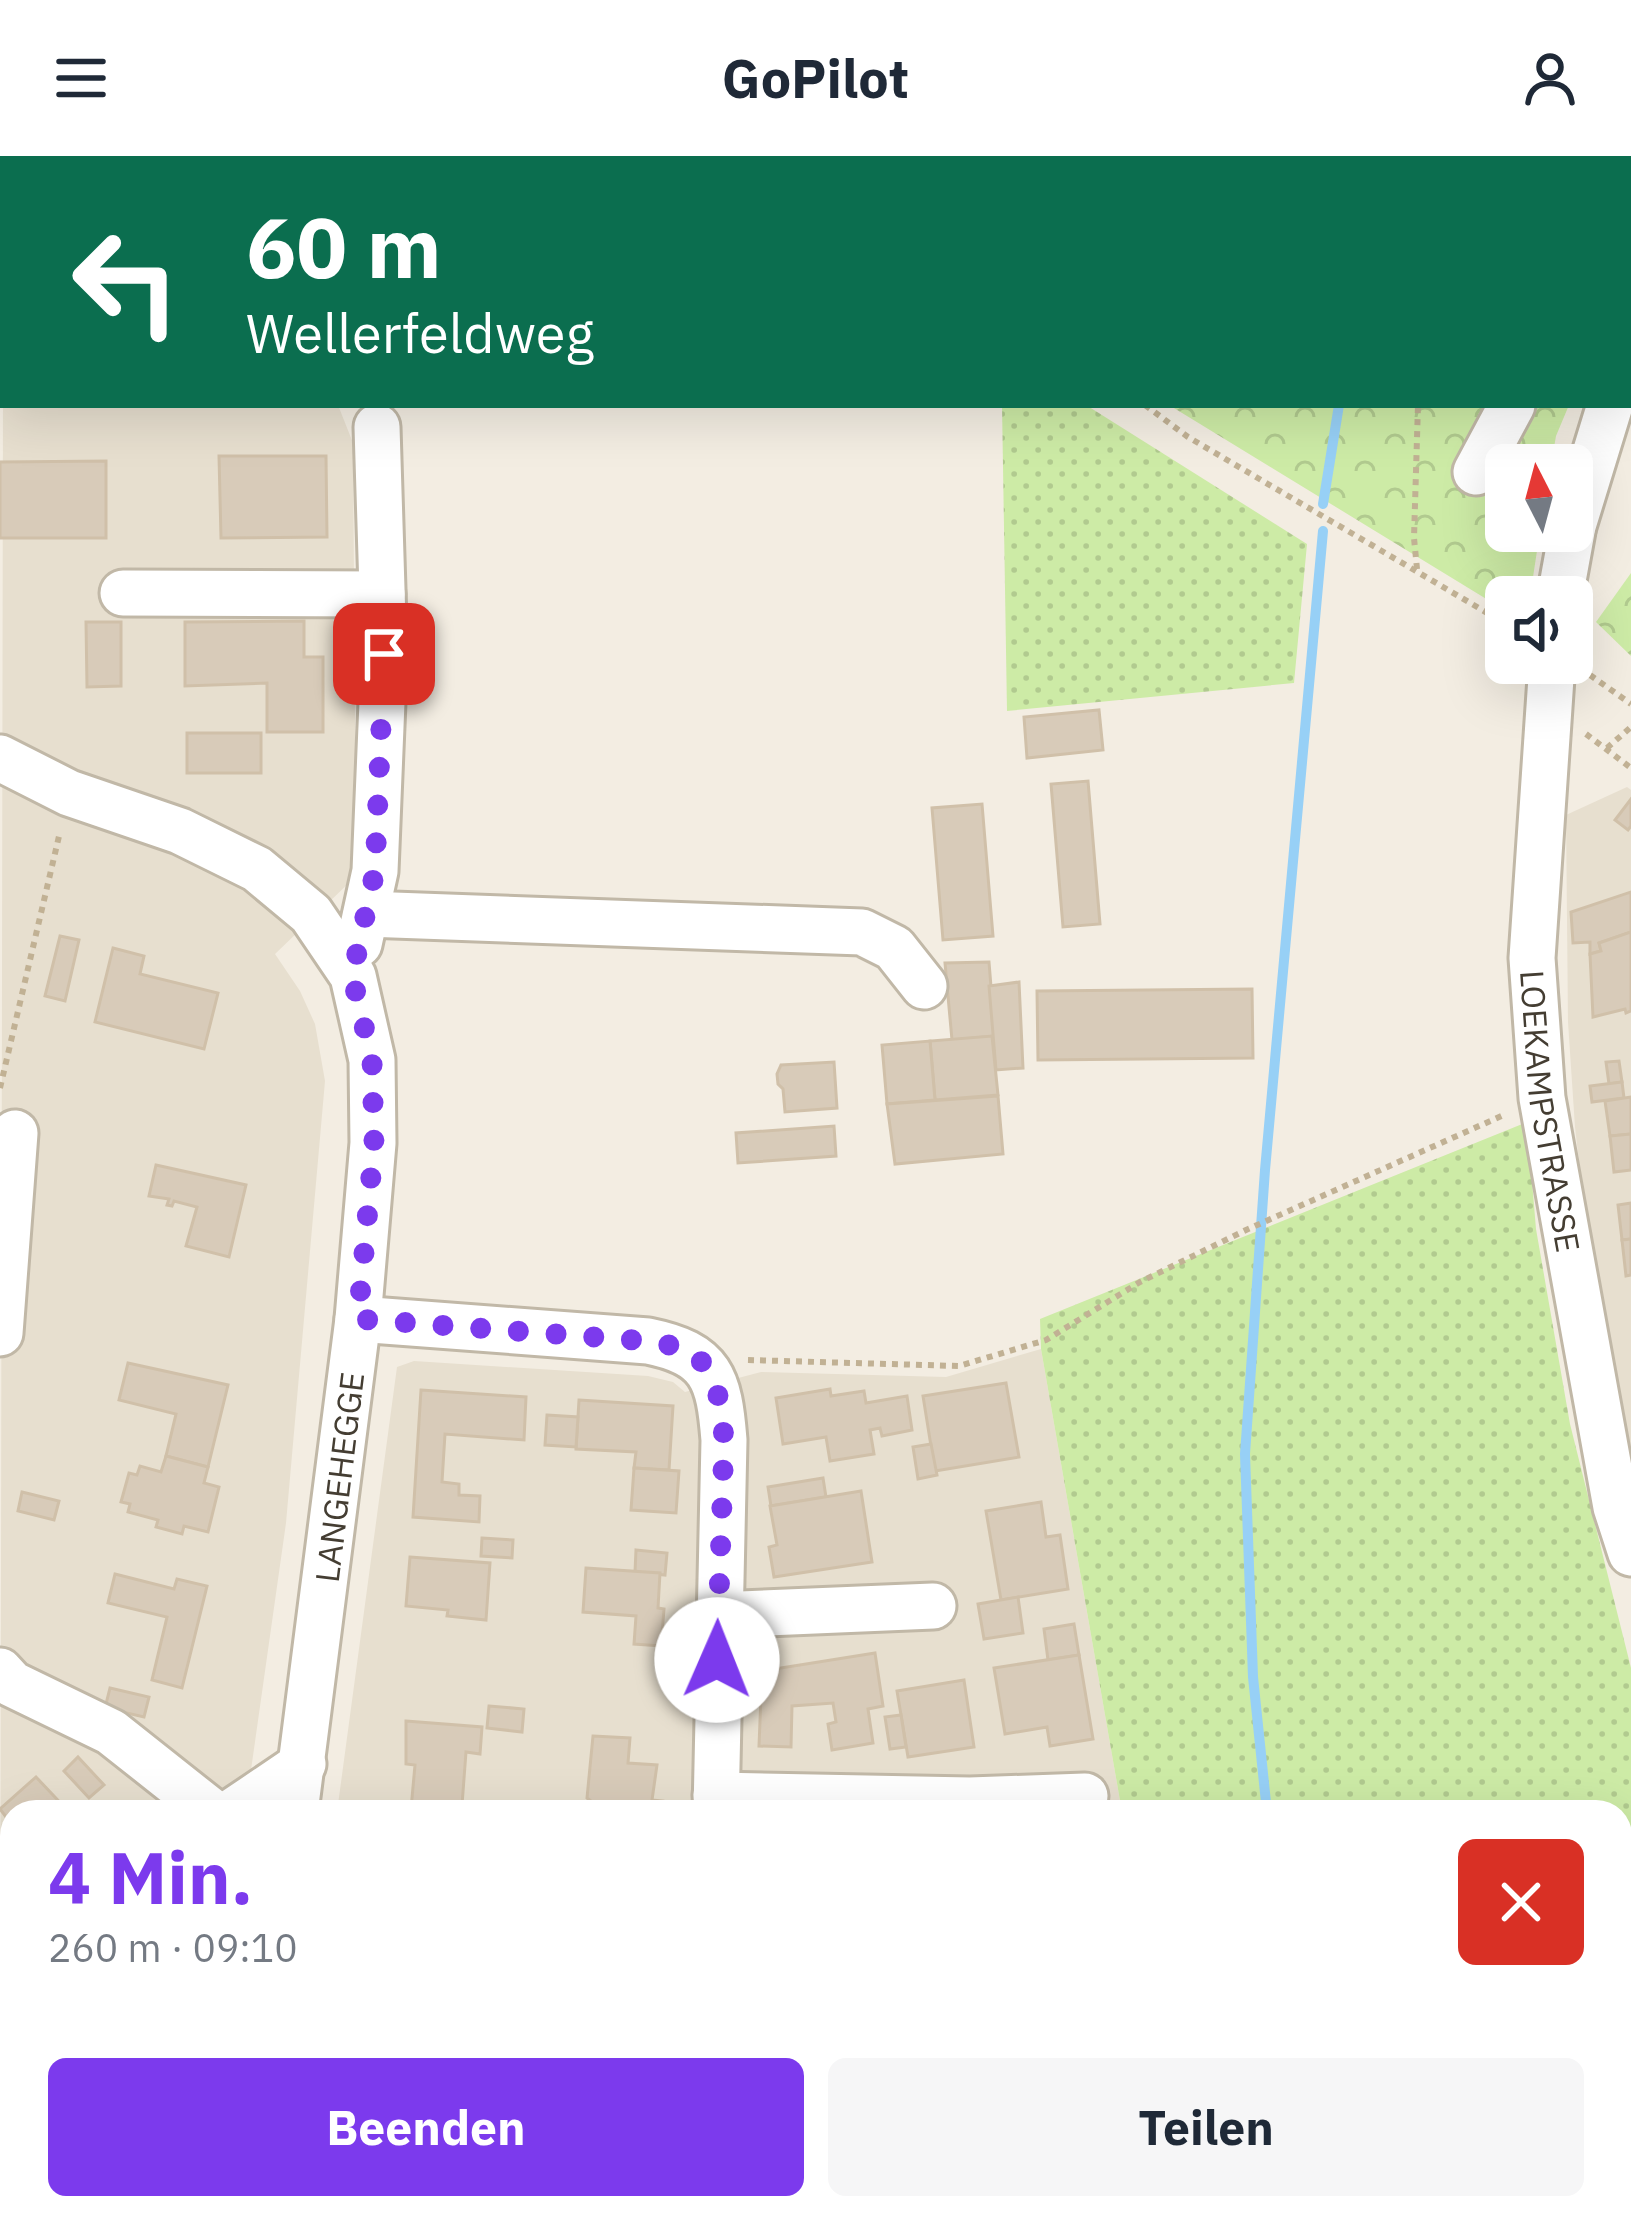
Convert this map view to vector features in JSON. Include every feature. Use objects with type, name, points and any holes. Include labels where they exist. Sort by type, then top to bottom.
[{"type":"street","points":[[1476,472],[1510,408]]},
{"type":"street","points":[[1593,461],[1609,408]]},
{"type":"street","name":"LANGEHEGGE","points":[[352,976],[375,871],[384,654],[377,427]]},
{"type":"street","points":[[122,593],[382,594]]},
{"type":"street","name":"LOEKAMPSTRASSE","points":[[1567,684],[1532,958],[1542,1098],[1616,1508],[1631,1553]]},
{"type":"street","name":"LANGEHEGGE","points":[[0,758],[69,793],[180,831],[257,869],[310,914],[352,976],[372,1060],[373,1122],[358,1319],[297,1800]]},
{"type":"street","points":[[366,914],[862,932],[894,948],[924,986]]},
{"type":"street","points":[[0,1333],[15,1133]]},
{"type":"street","points":[[358,1319],[648,1341],[685,1348],[703,1363],[721,1402],[724,1440],[716,1800]]},
{"type":"street","points":[[717,1615],[933,1606]]},
{"type":"street","points":[[0,1671],[12,1684],[111,1732],[197,1800]]},
{"type":"street","points":[[250,1800],[303,1764]]},
{"type":"street","points":[[970,1800],[1084,1796]]},
{"type":"path","points":[[1149,408],[1297,503],[1485,611]]},
{"type":"path","points":[[1417,568],[1418,408]]},
{"type":"path","points":[[1593,682],[1631,704]]},
{"type":"path","points":[[1606,749],[1631,727]]},
{"type":"path","points":[[0,1088],[69,793]]},
{"type":"path","points":[[703,1363],[779,1358],[959,1366],[1046,1340],[1140,1282],[1246,1230],[1542,1098]]},
{"type":"shaded area","points":[[3,408],[339,408],[353,443],[356,867],[353,879],[275,954],[315,1024],[325,1081],[286,1523],[250,1777],[215,1800],[1,1800]]},
{"type":"shaded area","points":[[1627,787],[1631,790],[1631,1468],[1590,1257],[1575,1127],[1568,1022],[1566,815]]},
{"type":"shaded area","points":[[1041,1349],[1120,1800],[339,1800],[397,1367],[414,1361],[648,1376],[673,1382],[685,1392],[761,1372],[946,1377]]},
{"type":"green space","points":[[1002,408],[1091,408],[1307,544],[1294,683],[1007,711]]},
{"type":"green space","points":[[1174,408],[1568,408],[1555,444],[1485,444],[1485,552],[1537,552],[1533,576],[1485,576],[1485,598]]},
{"type":"green space","points":[[1631,573],[1631,656],[1596,622]]},
{"type":"green space","points":[[1527,1122],[1536,1229],[1570,1424],[1631,1668],[1631,1800],[1120,1800],[1041,1349],[1040,1319]]},
{"type":"building","points":[[219,456],[326,456],[327,537],[221,538]]},
{"type":"building","points":[[106,461],[106,538],[0,538],[0,462]]},
{"type":"building","points":[[304,621],[304,657],[323,657],[323,732],[267,732],[267,683],[185,686],[185,622]]},
{"type":"building","points":[[86,622],[121,622],[121,686],[87,687]]},
{"type":"building","points":[[1099,710],[1103,750],[1027,758],[1024,717]]},
{"type":"building","points":[[187,733],[261,733],[261,773],[187,773]]},
{"type":"building","points":[[1088,781],[1100,924],[1063,927],[1051,784]]},
{"type":"building","points":[[1631,799],[1631,826],[1628,830],[1615,820]]},
{"type":"building","points":[[982,804],[993,936],[943,940],[932,808]]},
{"type":"building","points":[[1631,892],[1631,932],[1599,943],[1601,951],[1590,954],[1590,942],[1573,943],[1571,912]]},
{"type":"building","points":[[1631,932],[1631,1011],[1593,1017],[1590,954],[1601,951],[1599,943]]},
{"type":"building","points":[[60,936],[79,940],[65,1001],[45,996]]},
{"type":"building","points":[[113,948],[144,956],[140,974],[218,993],[204,1049],[95,1022]]},
{"type":"building","points":[[989,962],[995,1036],[952,1040],[945,963]]},
{"type":"building","points":[[1019,982],[1023,1068],[996,1070],[989,986]]},
{"type":"building","points":[[1252,989],[1253,1058],[1038,1060],[1037,991]]},
{"type":"building","points":[[992,1036],[998,1095],[935,1100],[930,1041]]},
{"type":"building","points":[[930,1041],[935,1100],[887,1104],[882,1045]]},
{"type":"building","points":[[1619,1061],[1622,1082],[1609,1084],[1606,1062]]},
{"type":"building","points":[[834,1062],[837,1108],[785,1112],[777,1074],[781,1065]]},
{"type":"building","points":[[1622,1082],[1624,1098],[1592,1102],[1590,1086]]},
{"type":"building","points":[[998,1096],[1003,1154],[895,1164],[887,1104]]},
{"type":"building","points":[[1631,1097],[1631,1134],[1610,1136],[1605,1101]]},
{"type":"building","points":[[834,1126],[836,1156],[738,1163],[736,1133]]},
{"type":"building","points":[[1631,1134],[1631,1170],[1614,1172],[1610,1136]]},
{"type":"building","points":[[156,1165],[246,1185],[229,1257],[186,1246],[197,1207],[174,1201],[167,1205],[169,1199],[149,1196]]},
{"type":"building","points":[[1631,1203],[1631,1239],[1622,1240],[1618,1205]]},
{"type":"building","points":[[1631,1239],[1631,1275],[1626,1276],[1622,1240]]},
{"type":"building","points":[[128,1363],[228,1385],[208,1467],[166,1456],[176,1414],[119,1400]]},
{"type":"building","points":[[1006,1383],[1019,1457],[935,1471],[923,1396]]},
{"type":"building","points":[[830,1389],[831,1396],[864,1391],[866,1403],[907,1396],[912,1430],[882,1436],[880,1428],[870,1430],[874,1454],[830,1461],[826,1437],[783,1444],[776,1398]]},
{"type":"building","points":[[421,1390],[526,1397],[524,1440],[445,1434],[442,1482],[459,1484],[459,1495],[480,1496],[479,1522],[413,1517]]},
{"type":"building","points":[[579,1400],[673,1406],[669,1470],[634,1468],[636,1452],[576,1449]]},
{"type":"building","points":[[547,1415],[578,1417],[576,1447],[545,1445]]},
{"type":"building","points":[[931,1444],[937,1475],[918,1479],[913,1447]]},
{"type":"building","points":[[166,1456],[208,1467],[204,1483],[219,1487],[208,1532],[184,1526],[182,1534],[156,1527],[158,1520],[128,1512],[130,1504],[121,1502],[129,1473],[137,1475],[140,1466],[161,1472]]},
{"type":"building","points":[[634,1468],[679,1471],[676,1513],[631,1510]]},
{"type":"building","points":[[823,1478],[826,1497],[771,1506],[768,1487]]},
{"type":"building","points":[[861,1491],[872,1562],[774,1577],[769,1547],[777,1545],[770,1506]]},
{"type":"building","points":[[22,1492],[59,1501],[54,1520],[18,1511]]},
{"type":"building","points":[[1041,1502],[1046,1537],[1060,1535],[1068,1589],[1001,1600],[986,1511]]},
{"type":"building","points":[[482,1538],[513,1540],[512,1558],[481,1556]]},
{"type":"building","points":[[636,1550],[667,1553],[665,1575],[635,1572]]},
{"type":"building","points":[[410,1557],[490,1563],[486,1620],[406,1606]]},
{"type":"building","points":[[586,1568],[660,1573],[661,1646],[634,1644],[636,1616],[583,1612]]},
{"type":"building","points":[[115,1574],[174,1589],[177,1579],[207,1586],[182,1688],[152,1680],[167,1617],[108,1603]]},
{"type":"building","points":[[1018,1597],[1023,1633],[984,1639],[978,1604]]},
{"type":"building","points":[[1074,1624],[1079,1655],[1048,1660],[1044,1629]]},
{"type":"building","points":[[875,1653],[883,1706],[868,1709],[873,1743],[832,1750],[828,1724],[836,1722],[833,1703],[792,1706],[791,1747],[759,1746],[762,1671]]},
{"type":"building","points":[[1079,1655],[1093,1739],[1050,1746],[1047,1727],[1005,1734],[994,1668]]},
{"type":"building","points":[[964,1680],[974,1747],[908,1757],[897,1691]]},
{"type":"building","points":[[110,1688],[149,1697],[144,1717],[105,1708]]},
{"type":"building","points":[[489,1706],[524,1709],[522,1732],[487,1728]]},
{"type":"building","points":[[901,1715],[906,1747],[890,1749],[885,1717]]},
{"type":"building","points":[[406,1721],[482,1727],[480,1754],[466,1752],[462,1800],[412,1800],[415,1765],[406,1764]]},
{"type":"building","points":[[593,1736],[630,1738],[628,1763],[657,1765],[652,1800],[587,1798]]},
{"type":"building","points":[[78,1757],[104,1785],[89,1798],[64,1771]]},
{"type":"building","points":[[36,1777],[58,1800],[10,1800]]},
{"type":"waterway","points":[[1323,504],[1339,408]]},
{"type":"waterway","points":[[1266,1800],[1253,1677],[1245,1454],[1265,1170],[1323,531]]},
{"type":"route","points":[[384,654],[375,871],[352,976],[372,1060],[374,1143],[358,1319],[648,1341],[685,1348],[703,1363],[721,1402],[724,1440],[717,1660]]}]
